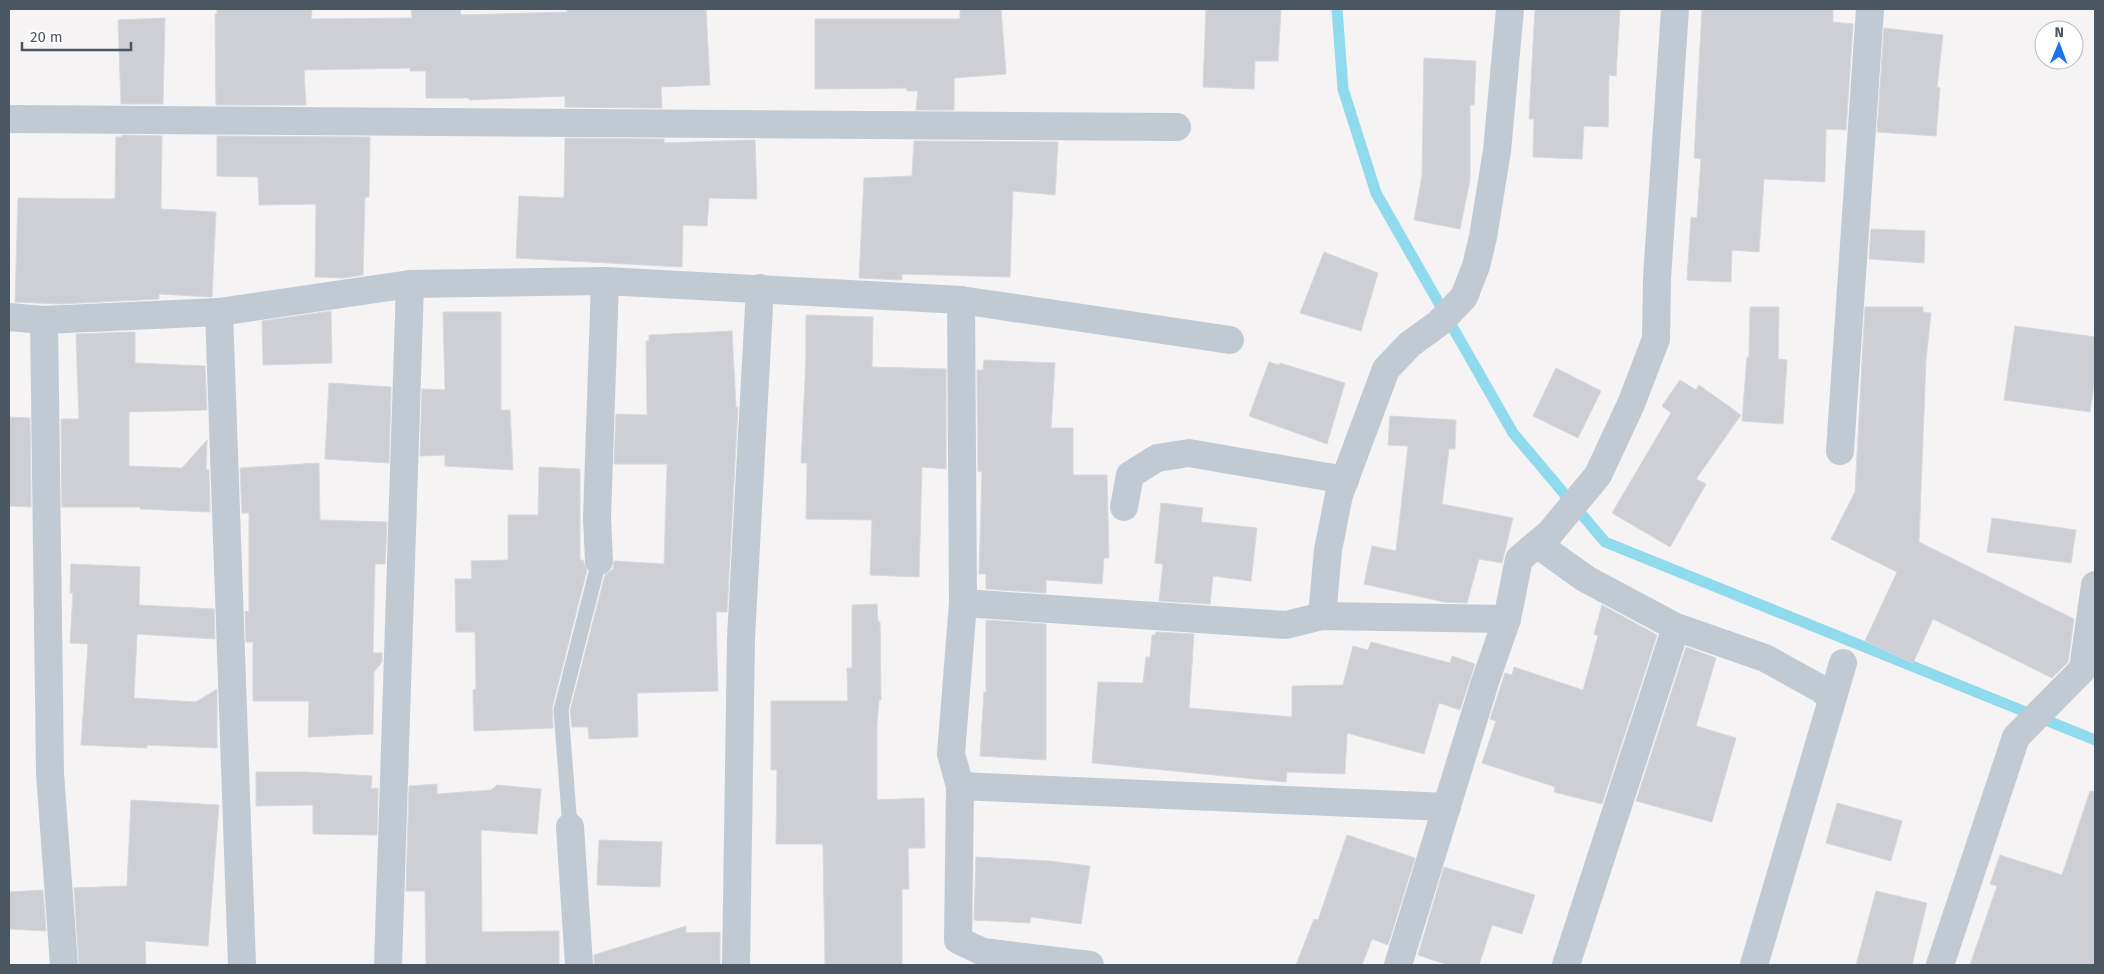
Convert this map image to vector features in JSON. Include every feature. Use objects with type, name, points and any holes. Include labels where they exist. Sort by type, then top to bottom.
[{"type":"street","points":[[1322,616],[1328,550],[1339,495],[1386,369],[1410,344],[1438,323],[1464,297],[1476,266],[1483,237],[1497,150],[1510,9]]},
{"type":"street","points":[[1398,965],[1507,619],[1519,559],[1562,518],[1586,491],[1602,466],[1631,404],[1656,339],[1657,278],[1675,9]]},
{"type":"street","points":[[1840,451],[1870,9]]},
{"type":"street","points":[[9,119],[1177,128]]},
{"type":"street","points":[[599,561],[597,518],[605,280]]},
{"type":"street","points":[[9,317],[44,320],[219,312],[410,284],[605,280],[961,300],[1230,340]]},
{"type":"street","points":[[388,965],[410,284]]},
{"type":"street","points":[[736,965],[741,638],[760,288]]},
{"type":"street","points":[[961,300],[963,603],[951,754],[960,786],[958,940],[983,958],[1090,965]]},
{"type":"street","points":[[219,312],[242,965]]},
{"type":"street","points":[[44,320],[50,773],[64,965]]},
{"type":"street","points":[[1124,507],[1130,475],[1157,458],[1189,453],[1345,480]]},
{"type":"street","points":[[1536,544],[1586,579],[1676,627],[1765,658],[1821,689],[1832,699]]},
{"type":"street","points":[[1940,965],[2016,737],[2083,669],[2095,585]]},
{"type":"street","points":[[963,603],[1286,625],[1322,616],[1507,619]]},
{"type":"street","points":[[1566,965],[1676,627]]},
{"type":"street","points":[[1754,965],[1843,663]]},
{"type":"street","points":[[960,786],[1447,807]]},
{"type":"street","points":[[570,826],[579,965]]},
{"type":"lane","points":[[570,826],[561,710],[599,561]]},
{"type":"building","points":[[217,9],[312,9],[311,19],[412,18],[411,9],[460,9],[461,15],[567,12],[567,9],[706,9],[710,85],[661,87],[662,108],[565,107],[565,96],[469,100],[469,98],[426,98],[426,71],[410,71],[410,68],[304,70],[306,105],[216,105],[215,14],[217,14]]},
{"type":"building","points":[[960,9],[1001,9],[1006,74],[954,78],[954,110],[916,110],[918,91],[907,91],[907,88],[815,89],[815,19],[960,19]]},
{"type":"building","points":[[1206,9],[1281,9],[1278,61],[1255,61],[1254,89],[1203,87]]},
{"type":"building","points":[[1535,9],[1620,9],[1616,76],[1609,75],[1608,127],[1584,126],[1582,159],[1533,157],[1534,119],[1529,119]]},
{"type":"building","points":[[1702,9],[1833,9],[1833,22],[1853,24],[1846,130],[1826,129],[1825,182],[1764,179],[1759,252],[1732,250],[1731,282],[1687,280],[1691,217],[1697,218],[1701,159],[1694,158]]},
{"type":"building","points":[[165,18],[163,104],[121,104],[118,20]]},
{"type":"building","points":[[1884,28],[1943,35],[1937,87],[1940,88],[1936,136],[1877,132]]},
{"type":"building","points":[[1424,58],[1476,61],[1474,105],[1470,105],[1470,180],[1460,229],[1414,220],[1422,176]]},
{"type":"building","points":[[122,135],[162,136],[161,209],[216,212],[212,297],[159,294],[159,299],[60,304],[15,302],[18,198],[115,199],[116,137],[122,137]]},
{"type":"building","points":[[217,136],[370,137],[369,197],[365,197],[363,275],[344,278],[315,277],[316,204],[259,205],[258,177],[217,176]]},
{"type":"building","points":[[565,138],[664,139],[664,143],[755,140],[757,199],[709,198],[707,226],[683,225],[682,267],[516,258],[519,196],[564,198]]},
{"type":"building","points":[[914,141],[1058,142],[1055,195],[1013,191],[1010,277],[902,274],[902,280],[859,278],[864,178],[912,176]]},
{"type":"building","points":[[1871,229],[1925,231],[1924,263],[1869,259]]},
{"type":"building","points":[[1324,252],[1378,273],[1361,331],[1300,313]]},
{"type":"building","points":[[1750,307],[1779,307],[1778,359],[1787,360],[1783,424],[1742,421],[1747,357],[1749,357]]},
{"type":"building","points":[[1865,307],[1923,307],[1923,312],[1931,313],[1926,360],[1919,542],[2074,619],[2068,662],[2052,678],[1933,619],[1913,663],[1865,641],[1897,572],[1831,539],[1855,492]]},
{"type":"building","points":[[331,311],[332,363],[263,365],[262,321]]},
{"type":"building","points":[[443,312],[501,312],[501,410],[510,410],[513,470],[445,466],[445,455],[420,456],[422,389],[445,390]]},
{"type":"building","points":[[806,315],[873,317],[872,367],[946,369],[946,469],[922,467],[919,577],[870,575],[872,520],[806,519],[807,463],[801,463]]},
{"type":"building","points":[[2015,326],[2095,337],[2095,378],[2090,412],[2004,400]]},
{"type":"building","points":[[732,331],[736,407],[738,407],[727,612],[716,612],[718,691],[637,693],[638,737],[589,739],[588,727],[572,727],[570,711],[605,575],[613,569],[614,561],[664,564],[667,464],[614,464],[616,414],[647,415],[646,341],[649,341],[649,335]]},
{"type":"building","points":[[135,332],[135,363],[205,366],[207,410],[129,412],[129,466],[182,468],[207,440],[206,470],[209,470],[210,512],[140,509],[140,507],[62,507],[61,419],[79,419],[76,334]]},
{"type":"building","points":[[984,360],[1055,363],[1051,428],[1073,428],[1073,475],[1107,475],[1109,558],[1104,558],[1102,584],[1046,580],[1046,593],[986,589],[986,574],[979,574],[982,472],[978,471],[977,370],[983,370]]},
{"type":"building","points":[[1269,362],[1279,365],[1280,363],[1345,383],[1327,444],[1249,416]]},
{"type":"building","points":[[1556,368],[1601,391],[1578,438],[1533,416]]},
{"type":"building","points":[[1680,380],[1696,390],[1699,385],[1741,415],[1696,479],[1706,484],[1670,547],[1612,513],[1671,413],[1662,406]]},
{"type":"building","points":[[329,383],[391,387],[389,463],[325,459]]},
{"type":"building","points":[[1390,416],[1456,420],[1455,449],[1449,449],[1442,504],[1513,518],[1502,563],[1479,559],[1467,603],[1444,602],[1364,584],[1372,546],[1396,551],[1408,446],[1388,445]]},
{"type":"building","points":[[9,417],[30,418],[31,507],[9,506]]},
{"type":"building","points":[[319,463],[320,520],[387,522],[385,564],[375,564],[373,653],[382,653],[382,662],[374,672],[373,734],[308,737],[309,701],[253,701],[253,642],[246,642],[245,611],[249,612],[249,513],[242,513],[240,468]]},
{"type":"building","points":[[539,467],[580,469],[580,560],[583,560],[587,570],[552,708],[553,728],[474,731],[473,690],[476,689],[475,632],[456,632],[455,579],[472,579],[471,561],[508,560],[508,515],[538,515]]},
{"type":"building","points":[[1161,503],[1203,508],[1201,522],[1257,528],[1251,581],[1213,576],[1210,604],[1159,601],[1163,564],[1155,563]]},
{"type":"building","points":[[1992,518],[2076,530],[2071,563],[1987,552]]},
{"type":"building","points":[[71,564],[140,567],[139,605],[214,609],[215,639],[137,634],[134,698],[196,702],[217,689],[217,748],[147,745],[147,748],[81,745],[88,644],[70,643],[73,593],[70,593]]},
{"type":"building","points":[[877,604],[878,622],[880,622],[881,700],[879,700],[877,724],[877,800],[924,798],[925,848],[908,848],[909,889],[902,889],[902,965],[825,965],[823,844],[776,844],[777,770],[771,770],[771,701],[848,701],[847,668],[852,668],[852,605]]},
{"type":"building","points":[[1602,605],[1657,635],[1602,804],[1554,792],[1555,787],[1482,763],[1496,721],[1490,719],[1505,673],[1512,675],[1514,667],[1583,690],[1598,636],[1594,634]]},
{"type":"building","points":[[986,620],[1046,624],[1046,760],[980,756],[984,692],[986,693]]},
{"type":"building","points":[[1156,632],[1194,634],[1189,708],[1292,717],[1292,686],[1343,685],[1353,646],[1368,650],[1371,642],[1450,663],[1452,656],[1475,664],[1460,710],[1439,703],[1424,754],[1347,733],[1345,774],[1287,772],[1286,782],[1092,763],[1098,682],[1143,683],[1146,657],[1150,657],[1152,635],[1155,635]]},
{"type":"building","points":[[1686,647],[1716,658],[1696,726],[1736,738],[1712,822],[1636,801]]},
{"type":"building","points":[[256,772],[307,772],[372,776],[371,789],[378,788],[377,835],[313,834],[313,805],[256,806]]},
{"type":"building","points":[[437,784],[437,794],[491,790],[497,785],[541,789],[537,834],[481,830],[482,932],[559,931],[559,965],[426,965],[425,891],[406,891],[409,786]]},
{"type":"building","points":[[2090,791],[2095,792],[2095,965],[1970,965],[1997,886],[1990,884],[2000,855],[2062,875]]},
{"type":"building","points":[[131,800],[219,805],[208,946],[145,941],[146,965],[79,965],[74,888],[127,886]]},
{"type":"building","points":[[1837,803],[1902,821],[1891,861],[1826,843]]},
{"type":"building","points":[[1347,835],[1415,858],[1388,945],[1372,939],[1362,965],[1296,965],[1314,919],[1318,920]]},
{"type":"building","points":[[599,840],[662,842],[660,887],[597,885]]},
{"type":"building","points":[[976,857],[1049,861],[1090,866],[1081,924],[1031,917],[1030,923],[974,920]]},
{"type":"building","points":[[1444,867],[1535,895],[1522,934],[1492,925],[1479,965],[1448,965],[1418,955]]},
{"type":"building","points":[[43,890],[46,931],[9,929],[9,892]]},
{"type":"building","points":[[1876,891],[1927,903],[1912,965],[1856,965]]},
{"type":"building","points":[[686,926],[686,933],[720,932],[720,965],[594,965],[594,955]]},
{"type":"waterway","points":[[1337,9],[1343,89],[1376,193],[1513,433],[1605,542],[2095,740]]}]
